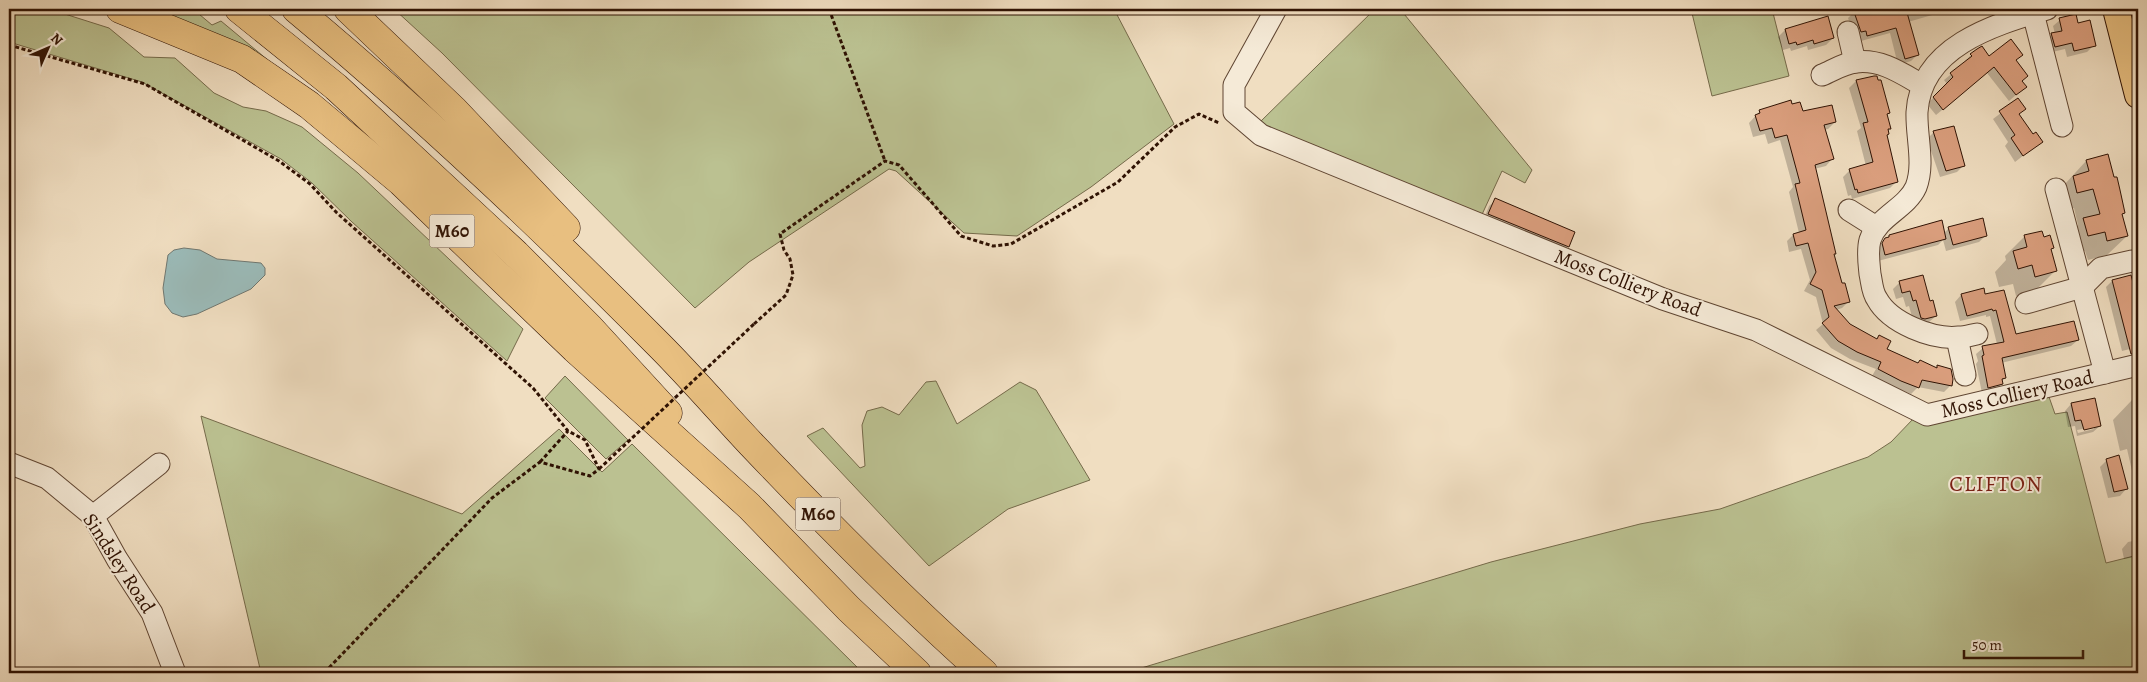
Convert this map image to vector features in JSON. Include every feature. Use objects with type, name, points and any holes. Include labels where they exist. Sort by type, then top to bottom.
[{"type":"highway","name":"M60","points":[[120,9],[152,20],[242,59],[309,105],[401,182],[575,350],[749,506]]},
{"type":"highway","name":"M60","points":[[240,9],[336,88],[516,254],[590,328],[654,397],[749,506],[849,609],[917,673]]},
{"type":"highway","name":"M60","points":[[296,9],[443,136],[519,207],[660,346],[903,599],[984,673]]},
{"type":"highway","name":"M60","points":[[348,9],[454,110],[567,229],[660,346]]},
{"type":"main road","points":[[2116,9],[2133,55],[2138,95]]},
{"type":"street","name":"Moss Colliery Road","points":[[1276,9],[1234,85],[1234,112],[1260,135],[1663,299],[1756,330],[1927,416],[2138,365]]},
{"type":"street","points":[[1965,375],[1967,336],[1921,332],[1896,320],[1884,310],[1872,289],[1868,260],[1869,242],[1876,227],[1910,196],[1916,185],[1919,171],[1917,111],[1922,85],[1933,68],[1962,43],[2000,23],[2040,11],[2049,103],[2062,126]]},
{"type":"street","points":[[1848,32],[1855,62]]},
{"type":"street","points":[[1822,76],[1855,62],[1875,63],[1889,67],[1922,85]]},
{"type":"street","points":[[2056,189],[2105,373]]},
{"type":"street","points":[[1849,210],[1876,227]]},
{"type":"street","points":[[2026,304],[2082,287],[2101,268],[2132,261]]},
{"type":"street","name":"Sindsley Road","points":[[9,463],[47,478],[93,516],[152,613],[175,673]]},
{"type":"street","points":[[93,516],[159,464]]},
{"type":"path","points":[[829,9],[885,161]]},
{"type":"path","points":[[9,45],[145,84],[279,161],[310,184],[337,213],[533,388],[568,431],[585,440],[599,469]]},
{"type":"path","points":[[885,161],[899,166],[961,236],[993,246],[1012,244],[1118,182],[1175,127],[1199,114],[1226,126]]},
{"type":"path","points":[[540,462],[590,476],[599,469],[786,295],[793,275],[790,259],[784,250],[780,234],[885,161]]},
{"type":"path","points":[[324,673],[492,498],[540,462],[568,431]]},
{"type":"green space","points":[[9,9],[49,9],[109,28],[144,57],[175,58],[214,93],[243,107],[266,111],[302,127],[358,173],[523,329],[507,361],[352,222],[312,183],[281,159],[142,82],[9,42]]},
{"type":"green space","points":[[150,9],[193,9],[212,25],[221,21],[275,66]]},
{"type":"green space","points":[[394,9],[1114,9],[1174,124],[1091,187],[1017,236],[964,233],[896,171],[889,169],[749,262],[695,308],[442,53]]},
{"type":"green space","points":[[1375,9],[1400,9],[1532,170],[1525,183],[1502,171],[1479,221],[1259,123]]},
{"type":"green space","points":[[1691,9],[1772,9],[1789,76],[1712,96]]},
{"type":"green space","points":[[565,376],[628,440],[606,459],[545,398]]},
{"type":"green space","points":[[936,381],[957,424],[1020,382],[1036,390],[1090,480],[1008,509],[929,566],[807,436],[823,428],[860,468],[865,466],[862,425],[867,411],[882,407],[899,415],[926,382]]},
{"type":"green space","points":[[2048,394],[2055,414],[2067,412],[2106,563],[2138,555],[2138,673],[1125,673],[1491,562],[1640,524],[1720,509],[1868,457],[1891,442],[1914,418]]},
{"type":"green space","points":[[201,416],[462,514],[559,429],[602,472],[632,444],[863,673],[261,673]]},
{"type":"water","points":[[184,248],[200,250],[217,259],[261,263],[265,268],[265,275],[251,289],[197,314],[183,317],[172,313],[165,304],[163,288],[168,255],[174,250]]},
{"type":"building","points":[[1853,9],[1906,9],[1919,55],[1905,59],[1896,28],[1867,36],[1866,31],[1861,32]]},
{"type":"building","points":[[2076,14],[2078,23],[2090,20],[2096,46],[2074,51],[2072,43],[2055,47],[2051,33],[2062,31],[2059,18]]},
{"type":"building","points":[[1828,16],[1834,38],[1814,44],[1813,40],[1797,45],[1796,42],[1789,44],[1785,29]]},
{"type":"building","points":[[2011,39],[2023,55],[2016,60],[2028,76],[2022,81],[2027,87],[2016,95],[1994,67],[1943,110],[1933,97],[1953,77],[1950,73],[1972,56],[1970,54],[1982,46],[1989,56]]},
{"type":"building","points":[[1874,76],[1881,80],[1890,113],[1887,114],[1891,129],[1888,129],[1889,134],[1887,135],[1898,182],[1858,193],[1857,189],[1855,190],[1849,169],[1873,162],[1863,123],[1868,122],[1856,80]]},
{"type":"building","points":[[2018,98],[2026,109],[2019,114],[2033,134],[2036,132],[2043,142],[2023,156],[2011,138],[2015,135],[1999,111]]},
{"type":"building","points":[[1791,100],[1792,104],[1800,102],[1803,111],[1832,105],[1836,122],[1824,125],[1834,159],[1815,165],[1836,254],[1834,254],[1842,283],[1845,283],[1850,302],[1834,306],[1850,324],[1877,339],[1879,335],[1891,341],[1887,349],[1918,363],[1920,360],[1937,368],[1937,365],[1951,369],[1952,386],[1922,380],[1919,388],[1901,381],[1878,369],[1881,362],[1857,352],[1838,341],[1822,323],[1829,317],[1822,290],[1810,284],[1816,272],[1808,243],[1796,246],[1793,234],[1806,230],[1795,184],[1800,183],[1787,135],[1775,138],[1772,128],[1760,131],[1755,115],[1760,113],[1759,110]]},
{"type":"building","points":[[1954,126],[1965,166],[1946,171],[1933,131]]},
{"type":"building","points":[[2108,154],[2114,177],[2117,177],[2125,213],[2122,214],[2128,236],[2107,241],[2105,232],[2088,236],[2083,218],[2100,214],[2093,189],[2077,193],[2073,176],[2089,171],[2086,160]]},
{"type":"building","points":[[1495,198],[1575,232],[1569,247],[1488,214]]},
{"type":"building","points":[[1983,218],[1987,236],[1953,245],[1948,227]]},
{"type":"building","points":[[1942,220],[1946,239],[1885,255],[1882,243],[1889,235]]},
{"type":"building","points":[[2042,231],[2044,237],[2050,235],[2054,248],[2051,249],[2057,271],[2035,277],[2032,265],[2018,269],[2013,251],[2027,247],[2024,235]]},
{"type":"building","points":[[1923,275],[1930,301],[1933,300],[1937,316],[1925,319],[1921,318],[1916,300],[1913,301],[1910,291],[1902,293],[1899,281]]},
{"type":"building","points":[[2131,275],[2138,302],[2138,353],[2131,354],[2112,280]]},
{"type":"building","points":[[1984,288],[1985,294],[2004,290],[2016,334],[2074,321],[2079,340],[2002,358],[2006,378],[2002,379],[2003,384],[1988,388],[1982,346],[2004,342],[1996,310],[1993,311],[1992,309],[1967,316],[1961,294]]},
{"type":"building","points":[[2095,398],[2101,426],[2084,430],[2081,420],[2075,421],[2071,403]]},
{"type":"building","points":[[2119,455],[2128,489],[2114,492],[2106,459]]},
{"type":"district","name":"CLIFTON","points":[[1996,484]]}]
